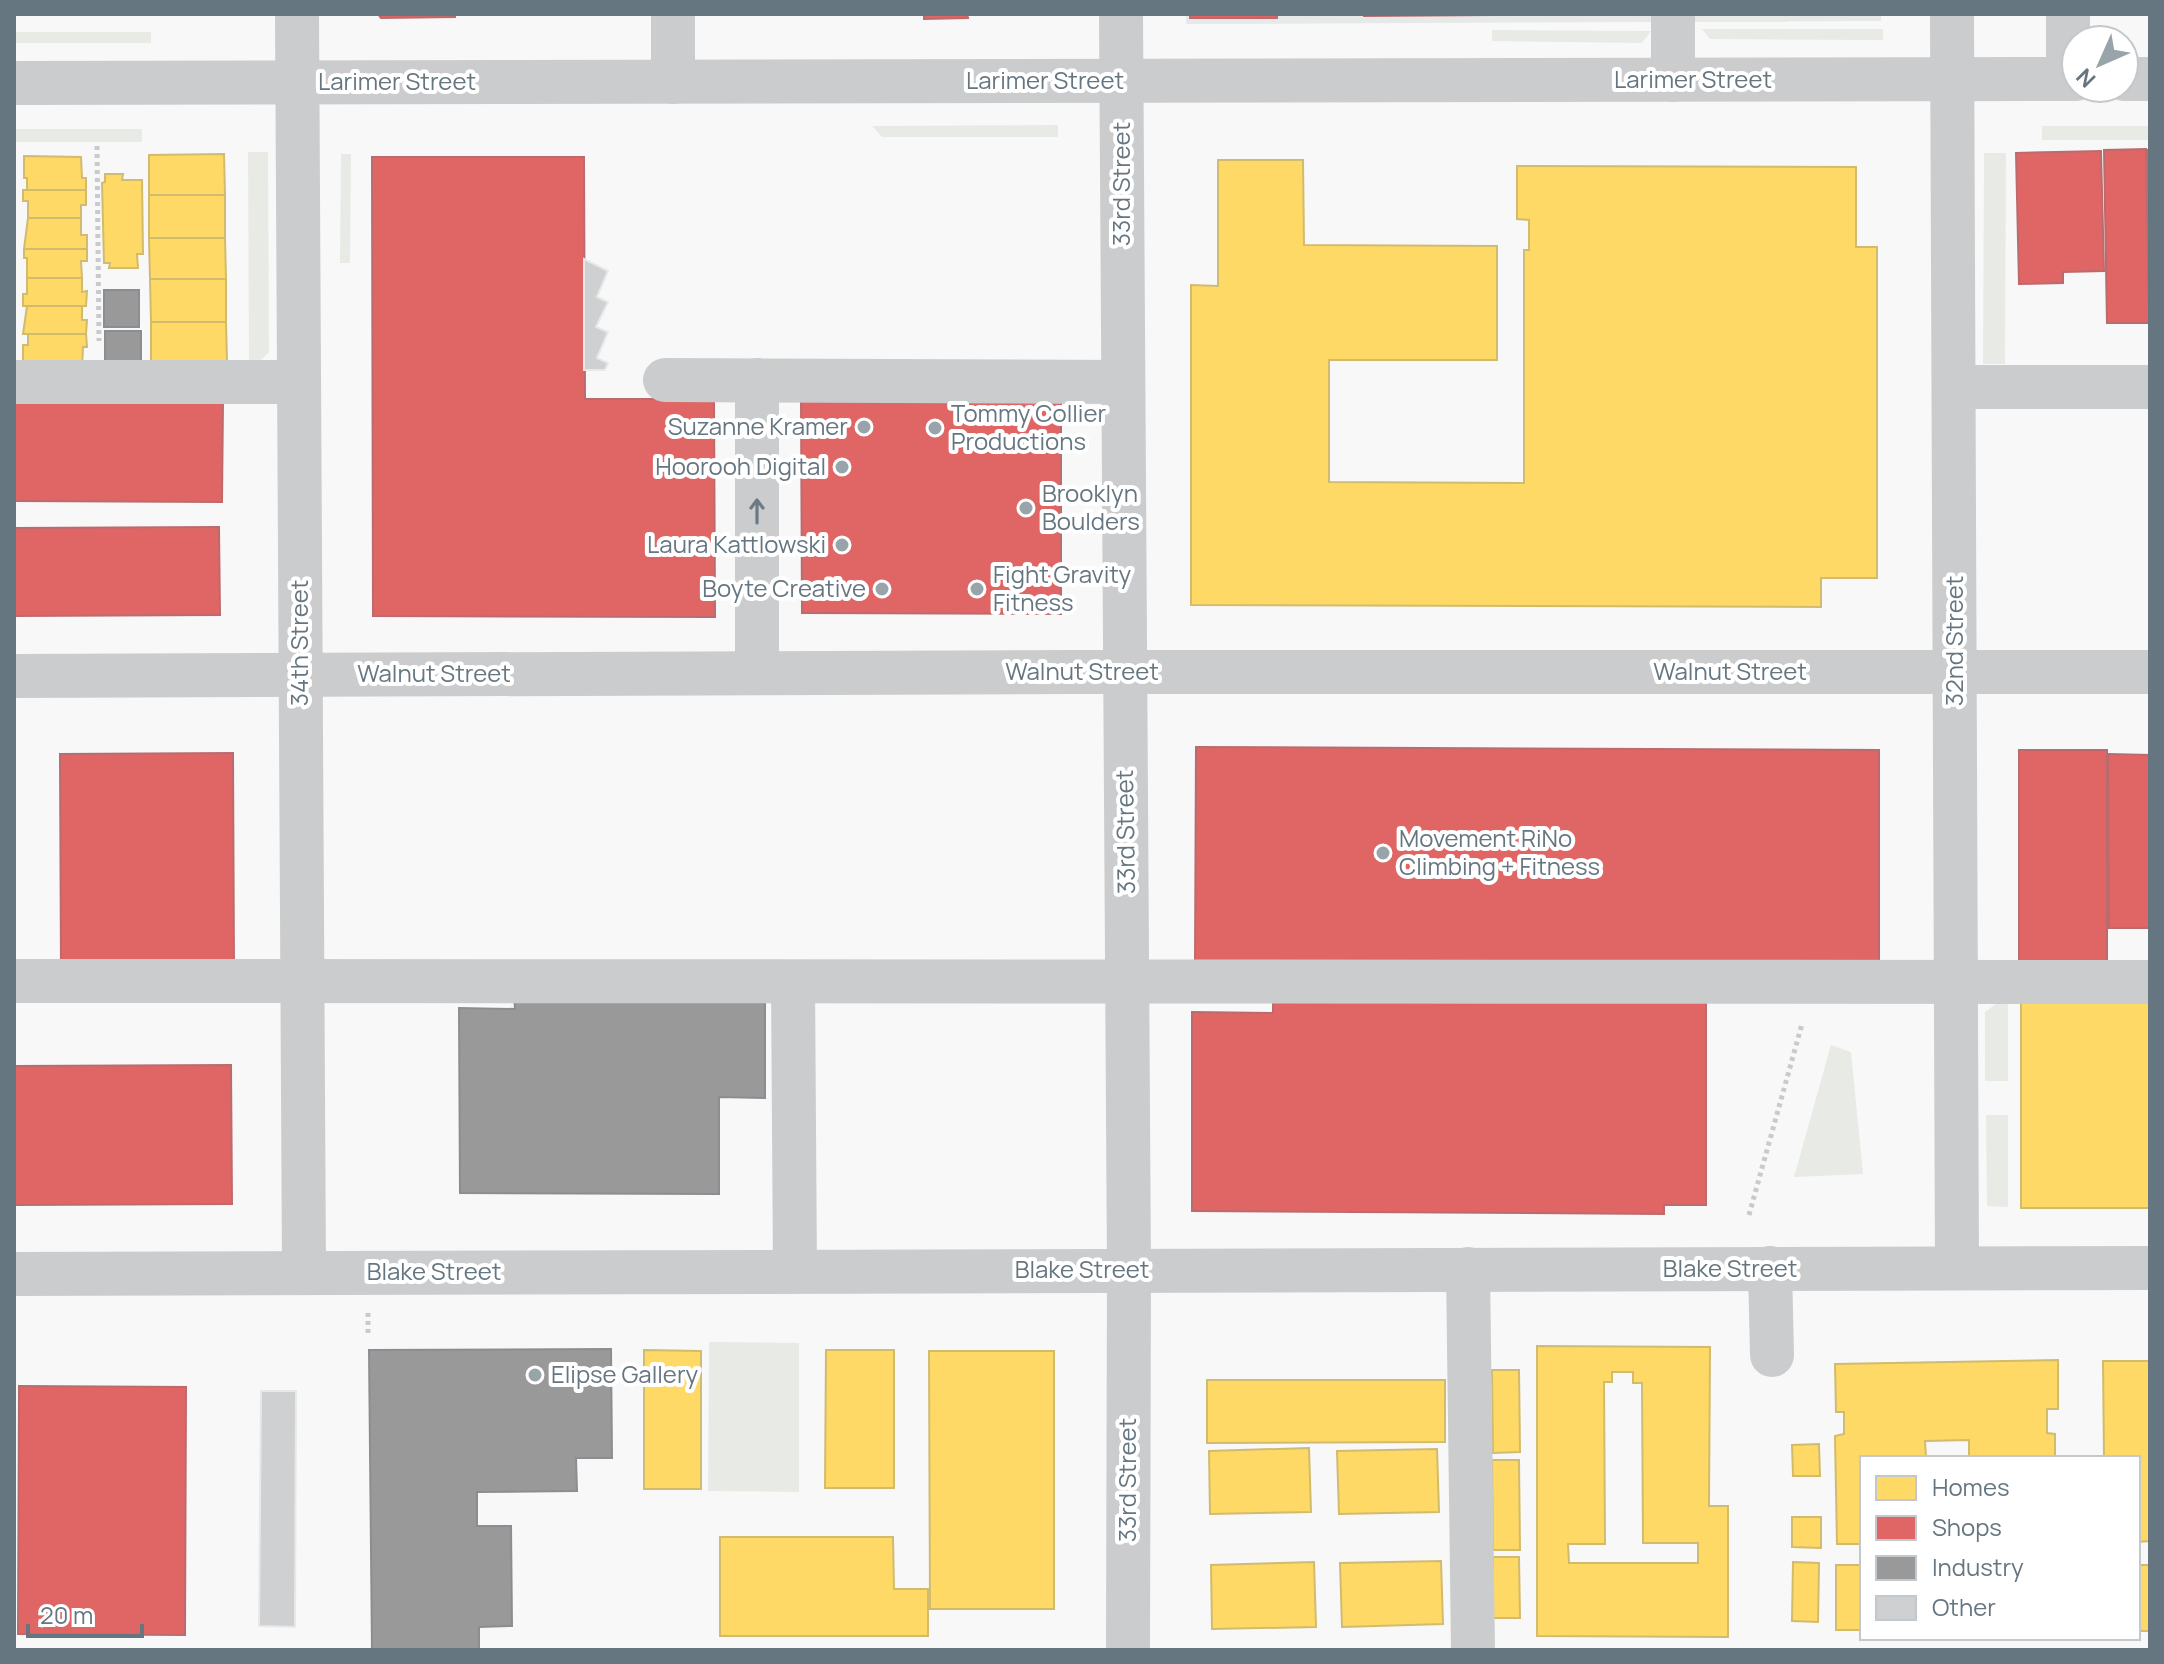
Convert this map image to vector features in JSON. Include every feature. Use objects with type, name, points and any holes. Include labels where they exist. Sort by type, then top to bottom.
[{"type":"street","name":"34th Street","points":[[297,14],[304,1273]]},
{"type":"street","points":[[673,14],[673,82]]},
{"type":"street","name":"33rd Street","points":[[1121,14],[1129,1270],[1128,1650]]},
{"type":"street","points":[[1673,14],[1673,80]]},
{"type":"street","name":"32nd Street","points":[[1952,14],[1957,1268]]},
{"type":"street","name":"Larimer Street","points":[[14,83],[2060,79]]},
{"type":"street","points":[[665,380],[1123,382]]},
{"type":"street","points":[[757,380],[757,673]]},
{"type":"street","points":[[14,382],[298,382]]},
{"type":"street","points":[[1954,387],[2150,387]]},
{"type":"street","name":"Walnut Street","points":[[14,676],[2150,672]]},
{"type":"street","points":[[14,981],[2150,982]]},
{"type":"street","points":[[793,982],[795,1271]]},
{"type":"street","points":[[1770,1268],[1772,1355]]},
{"type":"street","name":"Blake Street","points":[[14,1274],[2150,1268]]},
{"type":"street","points":[[1468,1269],[1473,1650]]},
{"type":"path","points":[[97,146],[100,382]]},
{"type":"path","points":[[1749,1215],[1814,982]]},
{"type":"shaded area","points":[[1186,14],[1881,14],[1881,21],[1186,24]]},
{"type":"shaded area","points":[[1696,14],[1782,14],[1788,22],[1704,22]]},
{"type":"shaded area","points":[[1702,29],[1883,29],[1883,40],[1710,39]]},
{"type":"shaded area","points":[[1492,30],[1651,31],[1642,43],[1492,41]]},
{"type":"shaded area","points":[[14,32],[151,32],[151,43],[14,43]]},
{"type":"shaded area","points":[[1058,125],[1058,137],[882,137],[872,126]]},
{"type":"shaded area","points":[[2042,126],[2150,126],[2150,140],[2042,140]]},
{"type":"shaded area","points":[[14,129],[142,129],[142,142],[14,142]]},
{"type":"shaded area","points":[[248,152],[268,152],[269,352],[249,372]]},
{"type":"shaded area","points":[[1984,153],[2006,153],[2005,364],[1983,364]]},
{"type":"shaded area","points":[[341,154],[351,154],[350,263],[340,263]]},
{"type":"shaded area","points":[[2008,995],[2008,1081],[1985,1081],[1985,1012]]},
{"type":"shaded area","points":[[1831,1045],[1851,1052],[1863,1174],[1794,1177]]},
{"type":"shaded area","points":[[1986,1115],[2008,1115],[2008,1207],[1987,1206]]},
{"type":"shaded area","points":[[709,1342],[799,1343],[799,1492],[708,1491]]},
{"type":"building: Homes","points":[[224,154],[225,195],[149,195],[149,155]]},
{"type":"building: Homes","points":[[24,156],[81,157],[86,190],[27,190]]},
{"type":"building: Homes","points":[[1218,160],[1303,160],[1304,245],[1497,246],[1497,360],[1329,360],[1329,482],[1524,483],[1524,250],[1529,250],[1529,220],[1517,219],[1517,166],[1856,167],[1856,247],[1877,247],[1877,578],[1821,578],[1821,607],[1191,605],[1191,285],[1218,286]]},
{"type":"building: Homes","points":[[105,174],[123,174],[122,180],[142,180],[143,254],[137,254],[138,268],[109,268],[110,263],[104,263],[102,183],[105,182]]},
{"type":"building: Homes","points":[[23,190],[86,190],[86,205],[81,205],[81,218],[28,218],[28,201],[23,201]]},
{"type":"building: Homes","points":[[149,195],[225,195],[225,238],[149,238]]},
{"type":"building: Homes","points":[[28,218],[81,218],[81,235],[87,235],[87,249],[24,249]]},
{"type":"building: Homes","points":[[149,238],[225,238],[226,279],[150,279]]},
{"type":"building: Homes","points":[[24,249],[87,249],[87,261],[81,261],[82,278],[27,278]]},
{"type":"building: Homes","points":[[27,278],[82,278],[82,292],[87,291],[86,306],[23,306]]},
{"type":"building: Homes","points":[[150,279],[226,279],[226,322],[151,322]]},
{"type":"building: Homes","points":[[27,306],[82,306],[82,320],[87,320],[86,334],[23,334]]},
{"type":"building: Homes","points":[[151,322],[226,322],[227,362],[151,363]]},
{"type":"building: Homes","points":[[28,334],[86,334],[87,347],[83,347],[82,368],[23,371],[23,345],[28,345]]},
{"type":"building: Homes","points":[[2021,998],[2150,998],[2150,1208],[2021,1208]]},
{"type":"building: Homes","points":[[1537,1346],[1710,1347],[1709,1506],[1728,1506],[1728,1637],[1537,1636]],"holes":[[[1612,1372],[1633,1372],[1633,1383],[1642,1383],[1643,1543],[1698,1543],[1698,1563],[1569,1563],[1568,1544],[1605,1544],[1604,1382],[1612,1382]]]},
{"type":"building: Homes","points":[[644,1350],[701,1351],[701,1489],[644,1489]]},
{"type":"building: Homes","points":[[826,1350],[894,1350],[894,1488],[825,1488]]},
{"type":"building: Homes","points":[[929,1351],[1054,1351],[1054,1609],[930,1609]]},
{"type":"building: Homes","points":[[2058,1360],[2058,1409],[2047,1409],[2047,1433],[2055,1434],[2055,1456],[1969,1456],[1969,1440],[1925,1441],[1926,1456],[1860,1456],[1860,1544],[1837,1544],[1835,1436],[1844,1434],[1844,1412],[1836,1412],[1835,1364]]},
{"type":"building: Homes","points":[[2103,1361],[2150,1361],[2150,1541],[2140,1542],[2140,1456],[2104,1456]]},
{"type":"building: Homes","points":[[1492,1370],[1519,1370],[1520,1452],[1493,1453]]},
{"type":"building: Homes","points":[[1207,1380],[1445,1380],[1445,1442],[1207,1443]]},
{"type":"building: Homes","points":[[1819,1444],[1820,1476],[1793,1476],[1792,1445]]},
{"type":"building: Homes","points":[[1309,1448],[1311,1512],[1210,1514],[1209,1451]]},
{"type":"building: Homes","points":[[1437,1449],[1439,1512],[1339,1514],[1337,1451]]},
{"type":"building: Homes","points":[[1492,1460],[1519,1460],[1520,1550],[1493,1550]]},
{"type":"building: Homes","points":[[1792,1517],[1821,1517],[1821,1548],[1792,1547]]},
{"type":"building: Homes","points":[[720,1537],[893,1537],[894,1589],[928,1589],[928,1636],[720,1636]]},
{"type":"building: Homes","points":[[1493,1557],[1519,1557],[1520,1618],[1493,1618]]},
{"type":"building: Homes","points":[[1441,1561],[1443,1624],[1342,1627],[1340,1563]]},
{"type":"building: Homes","points":[[1314,1562],[1316,1627],[1212,1629],[1211,1565]]},
{"type":"building: Homes","points":[[1793,1562],[1819,1563],[1818,1622],[1792,1621]]},
{"type":"building: Homes","points":[[1836,1565],[1860,1565],[1860,1630],[1836,1630]]},
{"type":"building: Homes","points":[[2140,1565],[2150,1565],[2150,1631],[2140,1631]]},
{"type":"building: Shops","points":[[378,14],[455,14],[455,17],[381,18]]},
{"type":"building: Shops","points":[[924,14],[967,14],[968,18],[924,19]]},
{"type":"building: Shops","points":[[1190,14],[1277,14],[1277,18],[1190,18]]},
{"type":"building: Shops","points":[[1492,14],[1492,15],[1364,16]]},
{"type":"building: Shops","points":[[2146,149],[2149,323],[2107,323],[2104,150]]},
{"type":"building: Shops","points":[[2147,150],[2150,150],[2150,291]]},
{"type":"building: Shops","points":[[2101,151],[2104,271],[2063,272],[2063,283],[2019,284],[2016,153]]},
{"type":"building: Shops","points":[[372,157],[584,157],[585,399],[714,399],[715,617],[373,616]]},
{"type":"building: Shops","points":[[14,399],[223,400],[222,502],[14,501]]},
{"type":"building: Shops","points":[[801,399],[1061,400],[1061,614],[802,613]]},
{"type":"building: Shops","points":[[219,527],[220,615],[14,616],[14,528]]},
{"type":"building: Shops","points":[[1196,747],[1879,750],[1879,965],[1195,962]]},
{"type":"building: Shops","points":[[2019,750],[2107,750],[2107,964],[2019,964]]},
{"type":"building: Shops","points":[[233,753],[234,969],[61,970],[60,754]]},
{"type":"building: Shops","points":[[2108,754],[2150,755],[2150,928],[2109,928]]},
{"type":"building: Shops","points":[[1273,994],[1706,997],[1706,1205],[1664,1205],[1664,1214],[1192,1211],[1192,1012],[1273,1013]]},
{"type":"building: Shops","points":[[231,1065],[232,1204],[14,1205],[14,1066]]},
{"type":"building: Shops","points":[[19,1386],[186,1387],[185,1635],[18,1634]]},
{"type":"building: Industry","points":[[104,290],[139,290],[139,327],[104,327]]},
{"type":"building: Industry","points":[[105,331],[141,331],[141,365],[105,366]]},
{"type":"building: Industry","points":[[514,996],[765,997],[765,1098],[719,1097],[719,1194],[460,1193],[459,1008],[515,1009]]},
{"type":"building: Industry","points":[[611,1349],[612,1458],[576,1458],[577,1491],[477,1492],[477,1526],[511,1526],[512,1626],[479,1627],[479,1650],[372,1650],[369,1350]]},
{"type":"building: Other","points":[[584,259],[608,271],[597,297],[608,302],[596,327],[608,332],[597,358],[608,363],[605,370],[584,370]]},
{"type":"building: Other","points":[[261,1391],[296,1391],[295,1627],[259,1626]]},
{"type":"place","name":"Suzanne Kramer","points":[[864,427]]},
{"type":"place","name":"Tommy Collier Productions","points":[[935,428]]},
{"type":"place","name":"Hoorooh Digital","points":[[842,467]]},
{"type":"place","name":"Brooklyn Boulders","points":[[1026,508]]},
{"type":"place","name":"Laura Kattlowski","points":[[842,545]]},
{"type":"place","name":"Boyte Creative","points":[[882,589]]},
{"type":"place","name":"Fight Gravity Fitness","points":[[977,589]]},
{"type":"place","name":"Movement RiNo Climbing + Fitness","points":[[1383,853]]},
{"type":"place","name":"Elipse Gallery","points":[[535,1375]]}]
